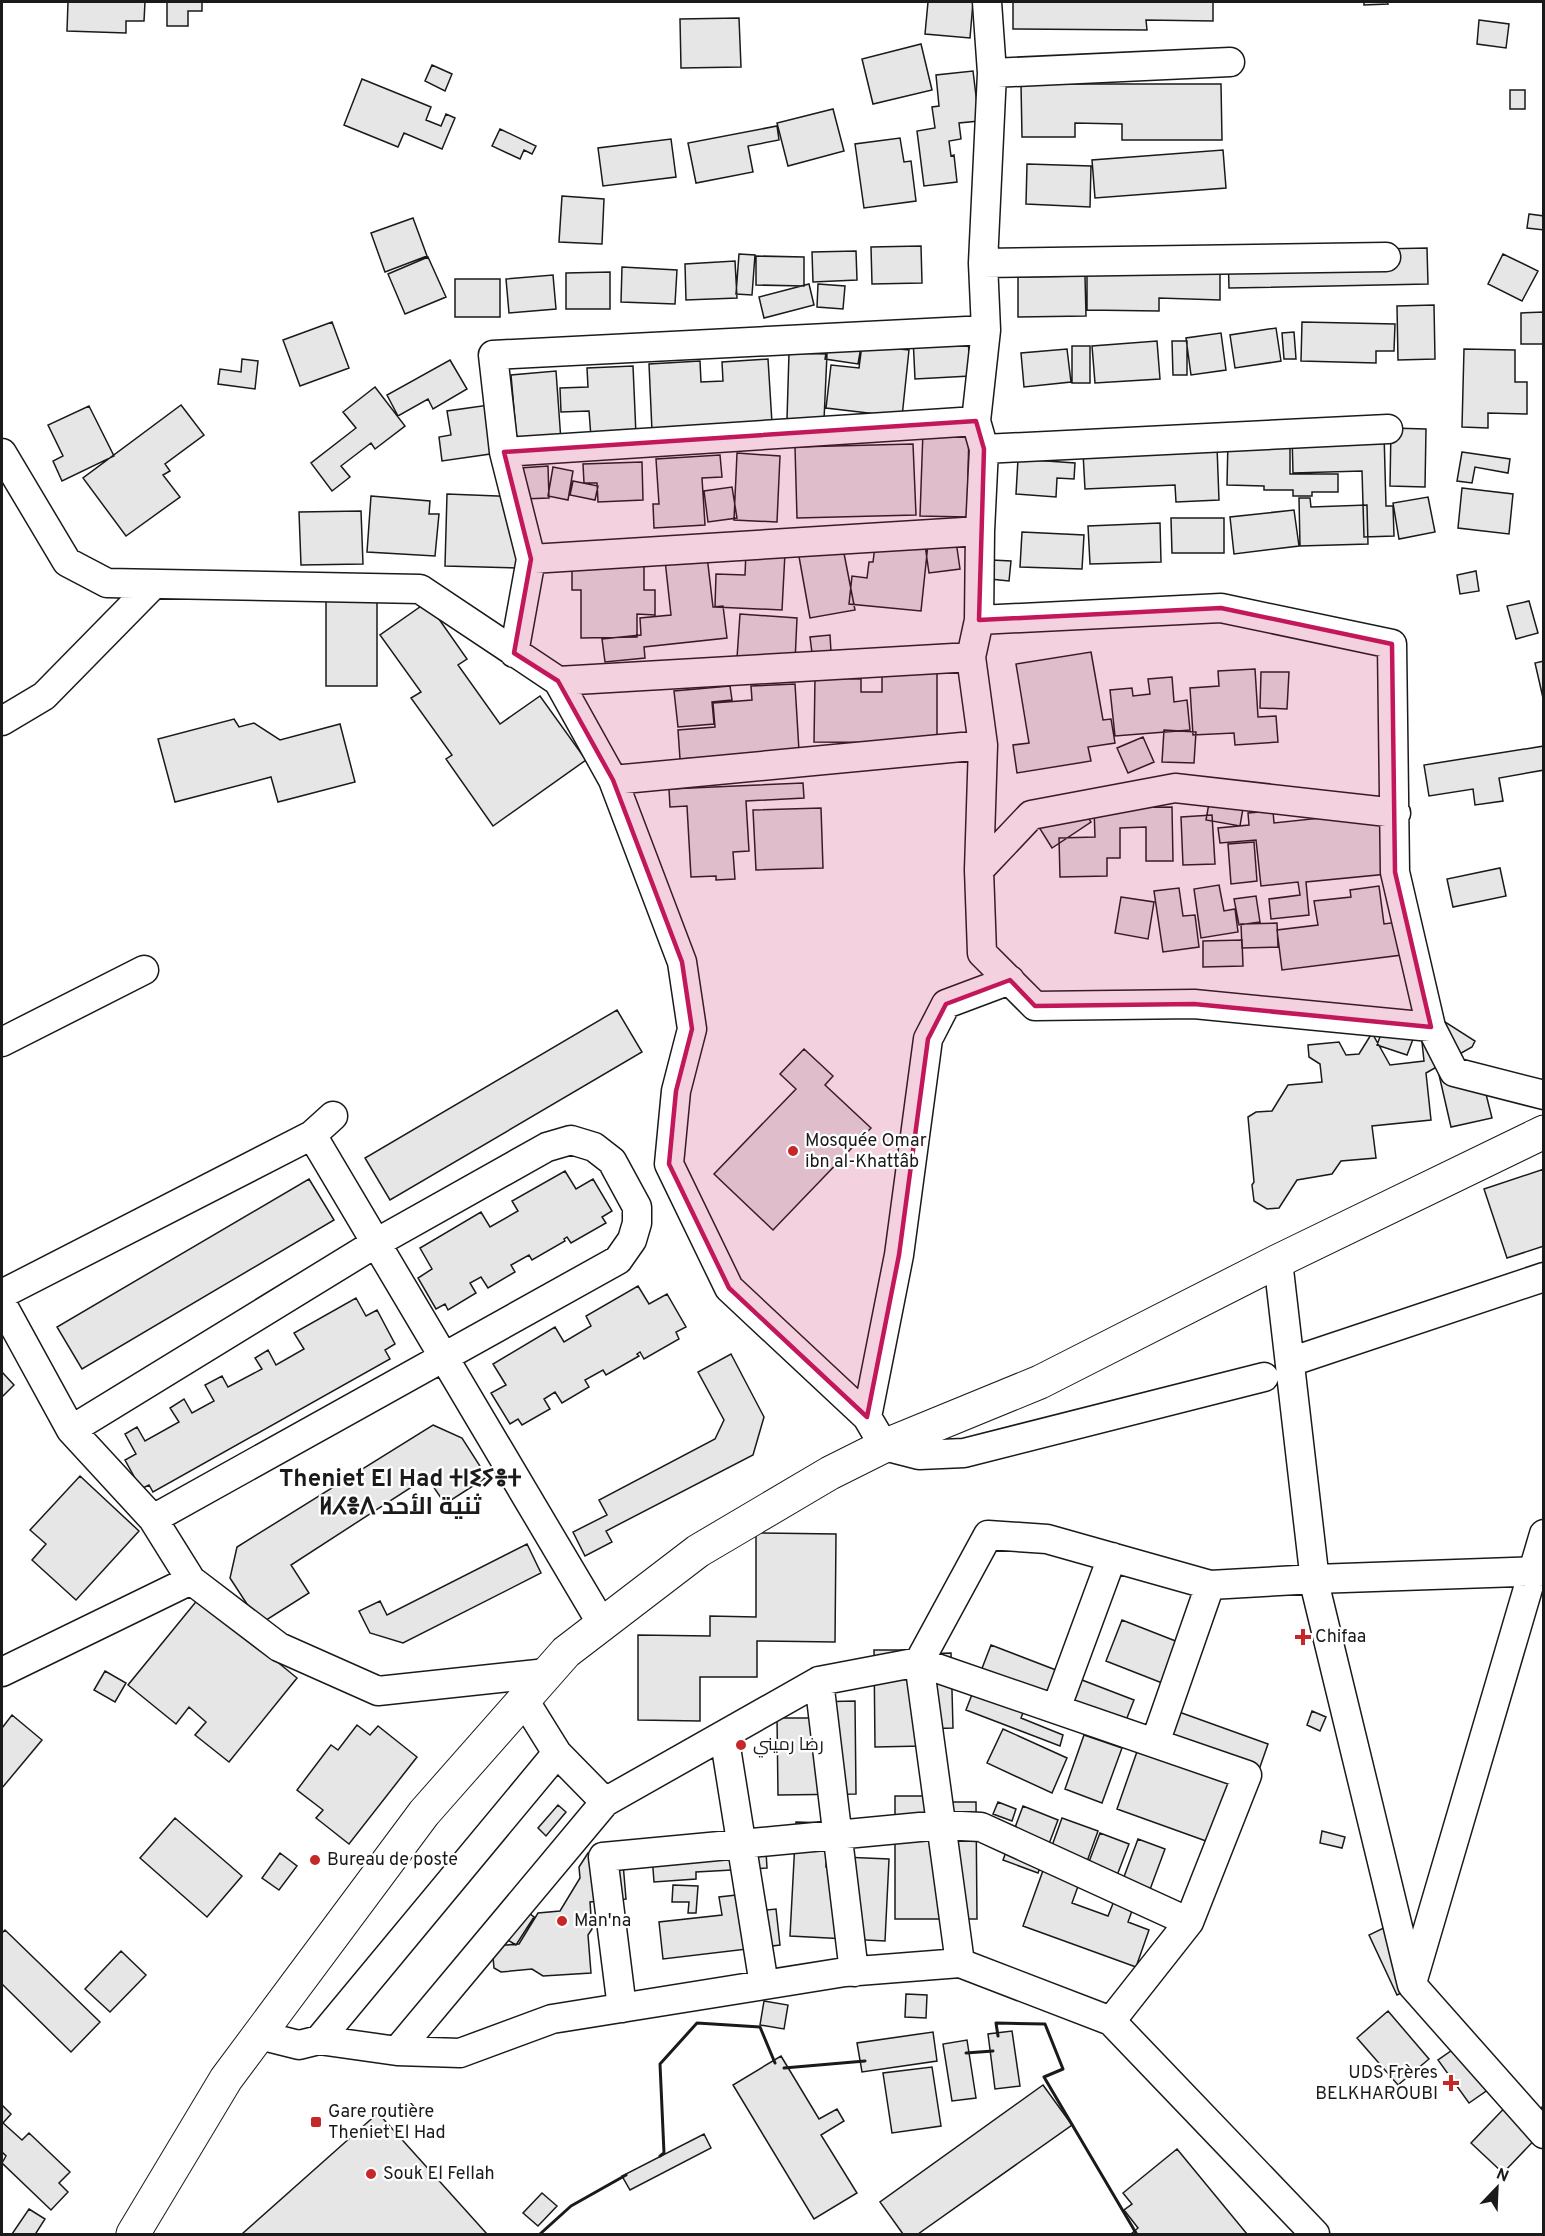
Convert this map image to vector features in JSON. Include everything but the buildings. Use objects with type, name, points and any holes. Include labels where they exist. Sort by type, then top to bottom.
[{"type":"main road","points":[[133,2235],[226,2079],[424,1813],[566,1652],[698,1551],[830,1473],[884,1446],[1040,1382],[1278,1261],[1544,1132]]},
{"type":"street","points":[[987,2],[992,73],[982,263],[986,330],[976,422],[984,449],[979,620],[971,657],[983,745],[979,870],[982,953],[1035,1006],[1194,1004],[1431,1028]]},
{"type":"street","points":[[992,73],[1230,62]]},
{"type":"street","points":[[982,263],[1386,257]]},
{"type":"street","points":[[514,653],[531,559],[504,452],[492,355],[986,330]]},
{"type":"street","points":[[504,452],[976,422]]},
{"type":"street","points":[[984,449],[1388,429]]},
{"type":"street","points":[[2,453],[66,561],[107,583],[420,589],[558,681],[613,780],[682,962],[692,1029],[676,1091],[669,1164],[729,1288],[867,1417],[884,1446],[920,1455],[964,1453],[1263,1377]]},
{"type":"street","points":[[531,559],[980,531]]},
{"type":"street","points":[[2,721],[44,696],[153,585]]},
{"type":"street","points":[[979,620],[1221,608],[1392,644],[1395,872],[1431,1028],[1454,1072],[1544,1095]]},
{"type":"street","points":[[558,681],[971,657]]},
{"type":"street","points":[[613,780],[983,745]]},
{"type":"street","points":[[979,870],[1031,815],[1175,788],[1396,813]]},
{"type":"street","points":[[2,1042],[144,970]]},
{"type":"street","points":[[867,1417],[899,1255],[928,1039],[946,1004],[1010,980]]},
{"type":"street","points":[[2,1294],[312,1135],[333,1116]]},
{"type":"street","points":[[312,1135],[602,1624]]},
{"type":"street","points":[[71,1430],[376,1243],[547,1146],[571,1140],[594,1147],[612,1161],[637,1207],[637,1223],[632,1240],[618,1260],[153,1519]]},
{"type":"street","points":[[1278,1261],[1314,1579],[1412,1985],[1544,2134]]},
{"type":"street","points":[[1290,1362],[1544,1277]]},
{"type":"street","points":[[2,1304],[71,1430],[153,1519],[192,1580],[279,1647],[378,1691],[547,1672]]},
{"type":"street","points":[[1412,1985],[1538,1572],[1544,1534]]},
{"type":"street","points":[[960,1963],[919,1662],[988,1535],[1047,1539],[1210,1585],[1314,1579],[1538,1572]]},
{"type":"street","points":[[1056,1709],[1112,1557]]},
{"type":"street","points":[[2,1672],[192,1580]]},
{"type":"street","points":[[1155,1743],[1210,1585]]},
{"type":"street","points":[[397,2050],[605,1802],[819,1681],[919,1662],[1247,1775],[1189,1922],[1111,2021]]},
{"type":"street","points":[[819,1681],[854,1972]]},
{"type":"street","points":[[524,1700],[557,1753],[605,1802]]},
{"type":"street","points":[[724,1735],[764,1985]]},
{"type":"street","points":[[319,2040],[557,1753]]},
{"type":"street","points":[[622,2008],[603,1857],[941,1825],[981,1827],[1189,1922]]},
{"type":"street","points":[[259,2035],[299,2044],[319,2040],[397,2050],[460,2053],[552,2019],[854,1972],[960,1963],[1111,2021],[1315,2235]]},
{"type":"highlighted area","points":[[976,421],[984,449],[979,620],[1221,608],[1392,644],[1395,872],[1431,1027],[1194,1004],[1035,1006],[1010,980],[946,1004],[928,1039],[899,1255],[867,1417],[729,1288],[669,1164],[676,1091],[692,1029],[682,962],[613,780],[558,681],[514,653],[531,559],[504,452]]},
{"type":"wall","points":[[660,2156],[664,2153],[660,2064],[697,2023],[760,2027],[775,2063]]},
{"type":"wall","points":[[998,2036],[996,2023],[1045,2024],[1063,2069],[1044,2077],[1136,2233]]},
{"type":"wall","points":[[966,2053],[993,2051]]},
{"type":"wall","points":[[784,2068],[865,2061]]},
{"type":"wall","points":[[540,2234],[571,2206],[626,2175]]},
{"type":"place","name":"Mosquée Omar ibn al-Khattâb","points":[[793,1151]]},
{"type":"place","name":"Chifaa","points":[[1303,1637]]},
{"type":"place","name":"رضا رميني","points":[[741,1745]]},
{"type":"place","name":"Bureau de poste","points":[[315,1860]]},
{"type":"place","name":"Man'na","points":[[562,1921]]},
{"type":"place","name":"UDS Frères BELKHAROUBI","points":[[1451,2083]]},
{"type":"place","name":"Gare routière Theniet El Had","points":[[316,2122]]},
{"type":"place","name":"Souk El Fellah","points":[[371,2174]]},
{"type":"district","name":"Theniet El Had ⵜⵏⵉⵢⴻⵜ ⵍⵃⴻⴷ ثنية الأحد","points":[[400,1494]]}]
